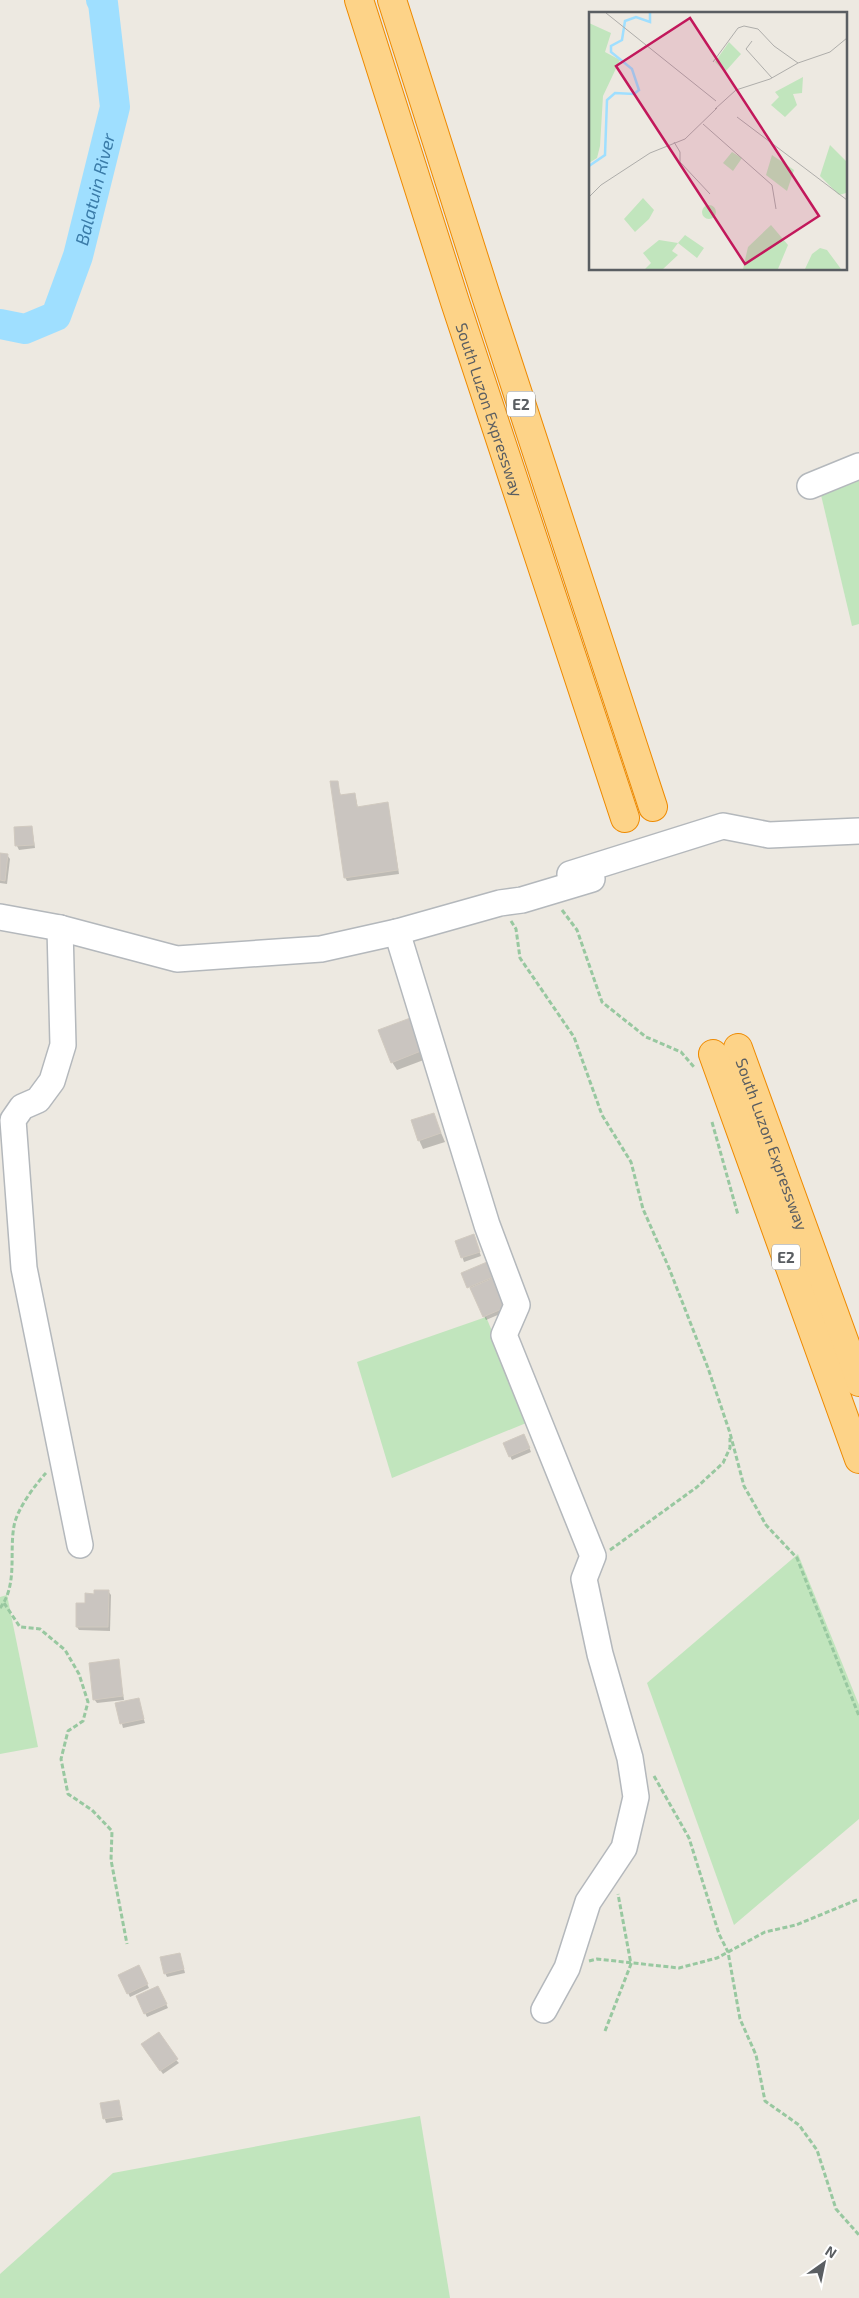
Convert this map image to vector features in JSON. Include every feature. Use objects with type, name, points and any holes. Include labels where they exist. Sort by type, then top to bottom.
[{"type":"highway","name":"South Luzon Expressway","points":[[359,0],[455,302],[625,818]]},
{"type":"highway","name":"South Luzon Expressway","points":[[392,0],[485,293],[653,807]]},
{"type":"highway","name":"South Luzon Expressway","points":[[717,1059],[859,1382]]},
{"type":"highway","name":"South Luzon Expressway","points":[[717,1059],[859,1459]]},
{"type":"street","points":[[810,486],[859,466]]},
{"type":"street","points":[[548,891],[560,877],[723,826],[769,835],[859,831]]},
{"type":"street","points":[[0,917],[60,928],[177,959],[321,949],[397,932],[500,903],[522,900],[592,879]]},
{"type":"street","points":[[60,928],[63,1045],[52,1081],[38,1100],[22,1107],[13,1120],[24,1268],[80,1545]]},
{"type":"street","points":[[397,932],[487,1225],[518,1305],[504,1335],[593,1556],[584,1579],[600,1654],[630,1758],[636,1797],[624,1848],[588,1902],[567,1968],[544,2010]]},
{"type":"path","points":[[548,891],[577,930],[602,1002],[646,1038],[681,1052],[717,1059]]},
{"type":"path","points":[[500,903],[516,929],[520,958],[574,1037],[602,1115],[631,1162],[643,1209],[669,1268],[730,1433],[744,1486],[766,1525],[797,1558],[859,1716]]},
{"type":"path","points":[[712,1121],[738,1215]]},
{"type":"path","points":[[590,1564],[598,1562],[605,1554],[698,1487],[723,1464],[730,1448],[730,1433]]},
{"type":"path","points":[[0,1608],[4,1603],[12,1576],[14,1524],[34,1487],[63,1454]]},
{"type":"path","points":[[4,1603],[20,1627],[40,1629],[65,1650],[79,1674],[88,1702],[83,1720],[68,1731],[60,1759],[68,1794],[92,1810],[112,1832],[111,1860],[127,1944]]},
{"type":"path","points":[[653,1773],[689,1838],[719,1934],[728,1952],[740,2019],[756,2055],[765,2101],[799,2125],[817,2150],[836,2209],[859,2236]]},
{"type":"path","points":[[605,2031],[632,1964],[617,1888]]},
{"type":"path","points":[[567,1968],[597,1959],[679,1968],[717,1958],[765,1932],[796,1925],[859,1899]]},
{"type":"green space","points":[[859,479],[859,624],[852,626],[821,495]]},
{"type":"green space","points":[[486,1317],[531,1421],[392,1478],[357,1362]]},
{"type":"green space","points":[[798,1554],[859,1705],[859,1819],[734,1925],[647,1683]]},
{"type":"green space","points":[[7,1595],[38,1747],[0,1754],[0,1597]]},
{"type":"green space","points":[[420,2116],[450,2298],[0,2298],[0,2274],[113,2173]]},
{"type":"building","points":[[330,781],[338,781],[340,795],[355,793],[357,807],[388,802],[398,870],[344,878]]},
{"type":"building","points":[[32,826],[34,845],[15,846],[14,827]]},
{"type":"building","points":[[0,853],[8,854],[5,881],[0,880]]},
{"type":"building","points":[[413,1017],[426,1049],[391,1063],[378,1030]]},
{"type":"building","points":[[434,1113],[441,1133],[418,1141],[411,1120]]},
{"type":"building","points":[[474,1234],[480,1252],[461,1258],[455,1241]]},
{"type":"building","points":[[487,1262],[493,1277],[467,1288],[461,1273]]},
{"type":"building","points":[[498,1276],[511,1305],[483,1317],[470,1288]]},
{"type":"building","points":[[524,1434],[530,1448],[509,1457],[503,1443]]},
{"type":"building","points":[[94,1590],[109,1590],[108,1627],[76,1627],[76,1603],[85,1603],[85,1593],[94,1594]]},
{"type":"building","points":[[119,1659],[123,1696],[93,1700],[89,1663]]},
{"type":"building","points":[[139,1698],[144,1719],[120,1724],[115,1703]]},
{"type":"building","points":[[180,1953],[184,1969],[164,1974],[160,1957]]},
{"type":"building","points":[[139,1965],[148,1984],[127,1994],[118,1975]]},
{"type":"building","points":[[158,1986],[167,2004],[144,2014],[136,1996]]},
{"type":"building","points":[[159,2032],[178,2059],[160,2071],[141,2044]]},
{"type":"building","points":[[119,2100],[122,2116],[103,2119],[100,2103]]},
{"type":"waterway","name":"Balatuin River","points":[[0,324],[25,329],[56,316],[78,256],[115,107],[103,3],[101,0]]}]
